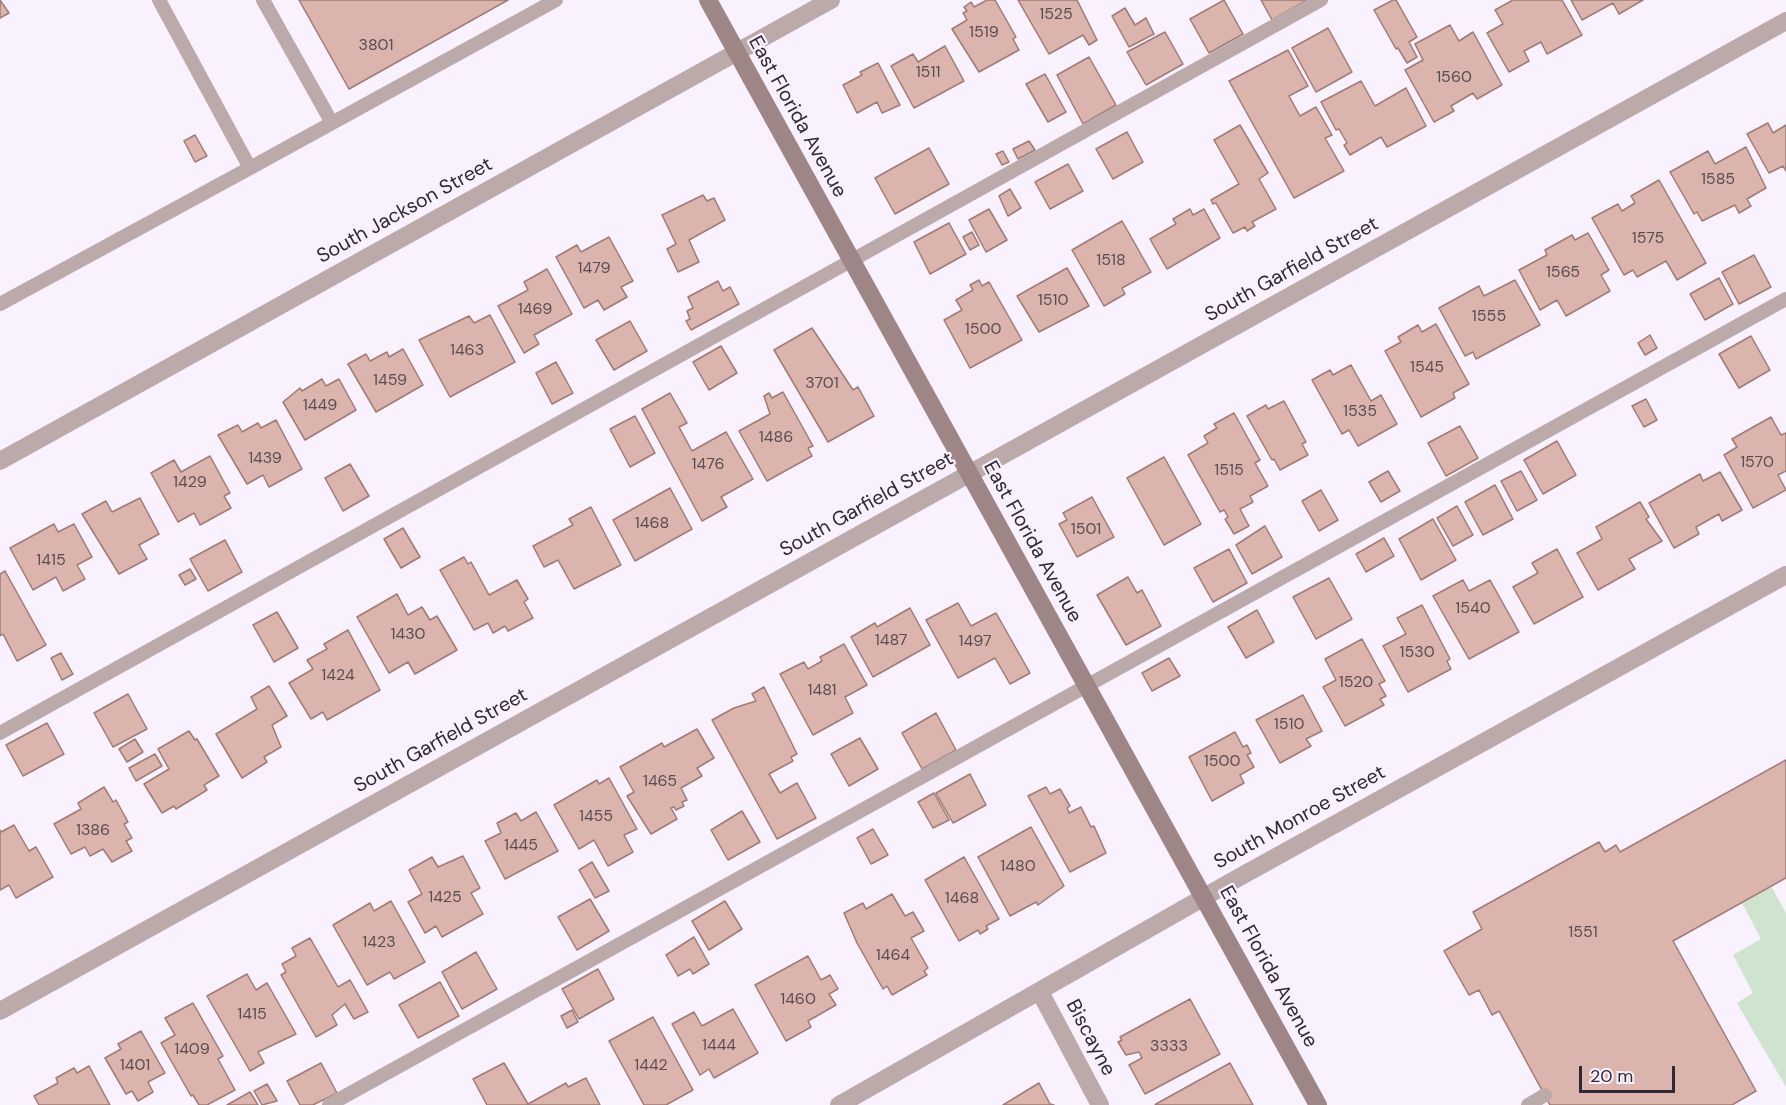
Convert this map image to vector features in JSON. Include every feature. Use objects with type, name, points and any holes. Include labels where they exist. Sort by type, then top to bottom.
[{"type":"street","name":"East Florida Avenue","points":[[708,0],[1318,1105]]},
{"type":"street","name":"South Jackson Street","points":[[0,461],[831,0]]},
{"type":"street","name":"South Garfield Street","points":[[0,1011],[1786,21]]},
{"type":"street","name":"South Monroe Street","points":[[838,1105],[1040,992],[1203,897],[1786,575]]},
{"type":"street","name":"Biscayne","points":[[1040,992],[1100,1105]]},
{"type":"lane","points":[[159,0],[250,168]]},
{"type":"lane","points":[[263,0],[332,123]]},
{"type":"lane","points":[[0,304],[556,0]]},
{"type":"lane","points":[[0,733],[850,259],[1321,0]]},
{"type":"lane","points":[[329,1105],[1786,299]]},
{"type":"lane","points":[[1528,1105],[1545,1095]]},
{"type":"green space","points":[[1771,886],[1786,913],[1786,1087],[1737,1003],[1753,993],[1733,955],[1761,939],[1742,903]]},
{"type":"building","points":[[0,0],[9,13],[0,18]]},
{"type":"building","points":[[299,0],[508,0],[349,89]]},
{"type":"building","points":[[987,0],[995,0],[1016,37],[1013,39],[1019,50],[979,72],[952,29],[967,20],[963,13],[967,11],[964,7],[971,2],[974,7]]},
{"type":"building","points":[[1018,0],[1077,0],[1097,40],[1089,45],[1083,35],[1049,54]]},
{"type":"building","points":[[1224,0],[1243,34],[1209,53],[1190,19]]},
{"type":"building","points":[[1261,0],[1307,0],[1272,20]]},
{"type":"building","points":[[1396,0],[1417,37],[1409,42],[1417,57],[1407,63],[1398,48],[1396,49],[1374,10]]},
{"type":"building","points":[[1513,0],[1562,0],[1582,35],[1547,54],[1541,42],[1524,51],[1529,61],[1509,72],[1487,33],[1503,24],[1495,10]]},
{"type":"building","points":[[1571,0],[1643,0],[1619,14],[1613,3],[1582,20]]},
{"type":"building","points":[[1125,8],[1135,25],[1146,18],[1154,34],[1129,47],[1112,16]]},
{"type":"building","points":[[1450,25],[1459,41],[1473,32],[1502,85],[1477,99],[1473,93],[1451,106],[1454,111],[1434,122],[1405,70],[1423,60],[1415,44]]},
{"type":"building","points":[[1328,28],[1352,72],[1316,92],[1292,48]]},
{"type":"building","points":[[1165,32],[1183,64],[1146,85],[1127,52]]},
{"type":"building","points":[[945,46],[964,81],[914,108],[891,66],[913,54],[918,62]]},
{"type":"building","points":[[1288,50],[1308,86],[1289,96],[1300,116],[1316,107],[1332,135],[1325,138],[1344,171],[1294,198],[1229,81]]},
{"type":"building","points":[[1089,57],[1116,105],[1083,124],[1057,75]]},
{"type":"building","points":[[878,63],[900,105],[882,113],[877,102],[857,113],[843,85],[862,75],[860,72]]},
{"type":"building","points":[[1045,74],[1066,112],[1048,122],[1026,84]]},
{"type":"building","points":[[1361,81],[1375,106],[1406,88],[1426,126],[1387,147],[1381,137],[1350,155],[1344,145],[1347,143],[1339,129],[1336,130],[1321,102]]},
{"type":"building","points":[[1768,123],[1773,133],[1786,125],[1786,171],[1783,166],[1769,173],[1747,134]]},
{"type":"building","points":[[1240,125],[1268,173],[1259,179],[1276,209],[1252,222],[1255,226],[1247,231],[1245,227],[1233,233],[1216,203],[1213,204],[1211,200],[1239,184],[1214,140]]},
{"type":"building","points":[[1127,132],[1143,162],[1113,179],[1096,149]]},
{"type":"building","points":[[195,135],[207,156],[195,162],[184,141]]},
{"type":"building","points":[[1029,141],[1035,150],[1018,159],[1013,149]]},
{"type":"building","points":[[1746,147],[1766,188],[1747,199],[1751,206],[1739,213],[1735,205],[1702,221],[1697,212],[1694,214],[1670,172],[1708,151],[1715,164]]},
{"type":"building","points":[[929,148],[949,184],[895,214],[875,178]]},
{"type":"building","points":[[1003,151],[1009,162],[1002,165],[996,154]]},
{"type":"building","points":[[1068,164],[1083,191],[1050,209],[1035,182]]},
{"type":"building","points":[[1659,180],[1706,263],[1677,280],[1666,261],[1637,277],[1633,270],[1624,275],[1592,218],[1618,204],[1622,211],[1635,203],[1631,196]]},
{"type":"building","points":[[1010,189],[1021,208],[1008,216],[999,196]]},
{"type":"building","points":[[703,195],[707,201],[714,198],[725,220],[689,240],[699,262],[678,272],[667,249],[676,244],[662,215]]},
{"type":"building","points":[[989,209],[1007,240],[986,252],[969,220]]},
{"type":"building","points":[[1190,209],[1193,215],[1204,209],[1220,238],[1167,269],[1150,239],[1176,224],[1173,219]]},
{"type":"building","points":[[1122,221],[1151,272],[1122,288],[1125,294],[1104,306],[1072,250]]},
{"type":"building","points":[[949,223],[966,254],[930,274],[914,242]]},
{"type":"building","points":[[972,232],[979,245],[970,250],[963,237]]},
{"type":"building","points":[[1588,233],[1609,270],[1601,275],[1610,291],[1566,316],[1557,300],[1540,310],[1519,270],[1547,255],[1545,250],[1572,235],[1575,240]]},
{"type":"building","points":[[609,237],[633,281],[621,287],[627,297],[604,310],[598,300],[584,308],[556,257],[577,245],[581,252]]},
{"type":"building","points":[[1754,255],[1771,287],[1739,304],[1722,272]]},
{"type":"building","points":[[1067,268],[1089,306],[1039,332],[1017,296]]},
{"type":"building","points":[[547,269],[572,314],[534,335],[539,344],[524,353],[498,306],[528,290],[524,282]]},
{"type":"building","points":[[1719,278],[1733,304],[1705,320],[1690,294]]},
{"type":"building","points":[[979,280],[982,286],[989,282],[1022,340],[970,368],[944,320],[962,310],[956,300],[973,290],[970,285]]},
{"type":"building","points":[[1515,280],[1540,325],[1476,359],[1473,352],[1465,356],[1439,308],[1479,286],[1484,296]]},
{"type":"building","points":[[718,281],[723,291],[730,287],[739,304],[691,330],[686,321],[690,319],[687,311],[693,308],[688,297]]},
{"type":"building","points":[[490,315],[515,362],[450,397],[419,340],[469,316],[474,323]]},
{"type":"building","points":[[630,321],[647,351],[614,370],[596,340]]},
{"type":"building","points":[[1436,324],[1469,384],[1453,393],[1455,398],[1421,417],[1385,351],[1401,342],[1398,337],[1418,325],[1422,332]]},
{"type":"building","points":[[812,328],[853,390],[858,387],[874,416],[828,442],[774,350]]},
{"type":"building","points":[[1650,335],[1657,348],[1645,355],[1638,343]]},
{"type":"building","points":[[1751,336],[1770,370],[1739,388],[1719,354]]},
{"type":"building","points":[[721,346],[737,373],[709,390],[693,362]]},
{"type":"building","points":[[403,349],[423,385],[376,412],[348,364],[366,354],[370,361],[387,352],[389,357]]},
{"type":"building","points":[[556,362],[573,393],[552,404],[536,373]]},
{"type":"building","points":[[1351,365],[1371,401],[1381,395],[1397,424],[1358,446],[1349,430],[1342,434],[1312,380],[1330,370],[1333,375]]},
{"type":"building","points":[[322,379],[326,386],[339,379],[356,410],[305,440],[283,402],[300,388],[302,391]]},
{"type":"building","points":[[783,392],[813,446],[808,448],[812,456],[767,481],[739,431],[770,414],[764,396],[769,393],[772,398]]},
{"type":"building","points":[[670,393],[687,423],[679,427],[692,451],[726,432],[753,479],[721,497],[727,507],[702,521],[642,409]]},
{"type":"building","points":[[1646,399],[1657,420],[1644,427],[1632,406]]},
{"type":"building","points":[[1284,401],[1306,442],[1302,444],[1308,455],[1280,470],[1247,416],[1266,405],[1268,409]]},
{"type":"building","points":[[1234,413],[1260,460],[1255,463],[1268,486],[1250,496],[1253,502],[1240,509],[1249,526],[1234,534],[1225,519],[1228,517],[1224,510],[1220,512],[1188,455],[1208,443],[1204,436],[1217,428],[1214,424]]},
{"type":"building","points":[[635,416],[655,453],[630,467],[610,429]]},
{"type":"building","points":[[1771,417],[1781,435],[1786,433],[1786,471],[1778,475],[1786,490],[1753,508],[1724,455],[1737,447],[1732,439]]},
{"type":"building","points":[[276,420],[302,469],[269,487],[263,475],[247,484],[218,435],[238,425],[242,432],[258,423],[261,428]]},
{"type":"building","points":[[1460,426],[1478,458],[1446,476],[1428,443]]},
{"type":"building","points":[[1557,441],[1576,475],[1543,494],[1524,460]]},
{"type":"building","points":[[210,456],[230,493],[224,496],[231,508],[200,525],[194,513],[178,522],[151,473],[174,460],[181,472]]},
{"type":"building","points":[[1164,457],[1201,524],[1164,545],[1127,478]]},
{"type":"building","points":[[350,464],[369,496],[343,511],[325,478]]},
{"type":"building","points":[[1388,471],[1400,491],[1381,502],[1369,482]]},
{"type":"building","points":[[1521,471],[1537,500],[1517,511],[1501,481]]},
{"type":"building","points":[[1720,472],[1742,510],[1722,521],[1719,514],[1696,527],[1699,534],[1674,548],[1649,503],[1700,474],[1703,481]]},
{"type":"building","points":[[1495,485],[1513,519],[1483,535],[1465,502]]},
{"type":"building","points":[[670,488],[692,529],[635,561],[613,520]]},
{"type":"building","points":[[1321,490],[1338,520],[1319,531],[1302,501]]},
{"type":"building","points":[[1092,497],[1114,537],[1077,557],[1059,524],[1067,520],[1063,513]]},
{"type":"building","points":[[140,498],[159,534],[139,545],[147,559],[119,574],[82,514],[106,501],[112,512]]},
{"type":"building","points":[[1640,502],[1649,517],[1646,519],[1662,541],[1629,559],[1635,569],[1598,590],[1577,553],[1602,539],[1596,527]]},
{"type":"building","points":[[1457,506],[1473,535],[1453,546],[1437,518]]},
{"type":"building","points":[[591,507],[621,565],[574,589],[558,560],[544,567],[533,546],[573,525],[569,519]]},
{"type":"building","points":[[1433,519],[1456,560],[1421,580],[1399,539]]},
{"type":"building","points":[[54,524],[58,532],[74,524],[92,557],[77,565],[85,579],[63,591],[56,577],[33,590],[10,548]]},
{"type":"building","points":[[1265,526],[1282,557],[1252,574],[1236,545]]},
{"type":"building","points":[[403,528],[420,557],[401,568],[384,539]]},
{"type":"building","points":[[1384,538],[1394,556],[1366,572],[1356,554]]},
{"type":"building","points":[[225,540],[242,572],[208,591],[190,559]]},
{"type":"building","points":[[1229,549],[1247,583],[1213,602],[1194,568]]},
{"type":"building","points":[[1557,549],[1583,597],[1534,624],[1513,587],[1538,573],[1532,563]]},
{"type":"building","points":[[464,557],[468,564],[471,562],[489,595],[517,580],[528,599],[524,602],[533,618],[508,631],[505,626],[493,633],[488,623],[474,630],[440,570]]},
{"type":"building","points":[[190,569],[196,579],[185,585],[179,575]]},
{"type":"building","points":[[5,571],[46,645],[17,661],[3,634],[0,636],[0,574]]},
{"type":"building","points":[[1128,577],[1137,593],[1142,590],[1161,626],[1126,645],[1097,595]]},
{"type":"building","points":[[1329,578],[1352,619],[1316,639],[1293,597]]},
{"type":"building","points":[[1463,580],[1469,591],[1490,580],[1519,632],[1469,659],[1433,596]]},
{"type":"building","points":[[397,594],[408,615],[422,607],[430,620],[437,616],[457,650],[415,674],[408,662],[389,673],[357,617]]},
{"type":"building","points":[[958,603],[971,626],[996,613],[1030,673],[1010,684],[995,658],[958,678],[926,620]]},
{"type":"building","points":[[1422,605],[1450,659],[1447,661],[1451,669],[1408,692],[1383,646],[1406,634],[1397,618]]},
{"type":"building","points":[[910,608],[930,645],[873,677],[851,637],[875,623],[877,627]]},
{"type":"building","points":[[1257,610],[1274,642],[1246,658],[1228,627]]},
{"type":"building","points":[[277,612],[298,648],[274,662],[253,625]]},
{"type":"building","points":[[348,630],[380,690],[327,720],[323,712],[311,719],[289,683],[313,669],[307,660],[327,649],[324,644]]},
{"type":"building","points":[[1362,639],[1385,681],[1379,684],[1386,696],[1380,699],[1384,705],[1345,726],[1323,687],[1336,680],[1325,659]]},
{"type":"building","points":[[844,644],[867,685],[845,697],[853,713],[813,735],[780,674],[804,662],[808,669],[822,661],[820,657]]},
{"type":"building","points":[[61,653],[73,674],[62,680],[51,658]]},
{"type":"building","points":[[1169,658],[1180,676],[1152,691],[1142,673]]},
{"type":"building","points":[[269,686],[287,716],[272,725],[281,747],[264,757],[267,762],[242,778],[216,734],[257,709],[251,697]]},
{"type":"building","points":[[764,687],[797,754],[791,757],[793,761],[769,774],[780,793],[797,783],[816,818],[777,839],[712,720],[734,708],[756,701],[752,694]]},
{"type":"building","points":[[128,694],[147,729],[113,747],[94,713]]},
{"type":"building","points":[[1303,695],[1322,731],[1306,739],[1311,746],[1280,763],[1256,720]]},
{"type":"building","points":[[936,713],[956,750],[922,769],[902,733]]},
{"type":"building","points":[[47,723],[64,754],[23,776],[6,745]]},
{"type":"building","points":[[697,729],[714,758],[697,768],[702,776],[681,788],[687,800],[682,802],[684,806],[676,810],[674,807],[671,808],[677,819],[651,834],[627,796],[634,792],[620,767],[662,743],[664,747]]},
{"type":"building","points":[[189,731],[195,740],[197,739],[219,776],[204,785],[207,790],[176,809],[174,806],[162,813],[144,784],[169,769],[158,749]]},
{"type":"building","points":[[1235,732],[1243,747],[1247,745],[1251,753],[1247,755],[1254,767],[1240,775],[1244,783],[1212,801],[1189,757]]},
{"type":"building","points":[[860,738],[878,769],[849,786],[831,754]]},
{"type":"building","points":[[135,739],[143,752],[127,762],[119,749]]},
{"type":"building","points":[[155,754],[162,766],[136,781],[129,768]]},
{"type":"building","points":[[1786,760],[1786,878],[1673,941],[1756,1091],[1732,1105],[1550,1105],[1499,1011],[1492,1015],[1479,990],[1469,995],[1444,951],[1482,929],[1473,912],[1599,842],[1605,852],[1616,845],[1620,852]]},
{"type":"building","points":[[970,774],[986,805],[953,823],[936,793]]},
{"type":"building","points":[[609,778],[637,829],[624,835],[633,852],[608,866],[594,840],[579,849],[554,805],[597,780],[599,784]]},
{"type":"building","points":[[104,787],[113,802],[116,800],[128,822],[124,824],[132,838],[126,841],[132,851],[112,862],[103,849],[90,856],[85,847],[71,854],[54,824],[81,809],[78,803]]},
{"type":"building","points":[[1046,787],[1050,794],[1060,789],[1070,806],[1067,808],[1069,813],[1081,807],[1091,827],[1094,826],[1106,853],[1070,872],[1028,796]]},
{"type":"building","points":[[934,793],[949,820],[933,828],[918,802]]},
{"type":"building","points":[[742,811],[760,842],[728,860],[711,830]]},
{"type":"building","points":[[536,812],[558,851],[505,879],[485,841],[501,833],[497,823],[516,813],[521,821]]},
{"type":"building","points":[[14,825],[29,851],[36,847],[53,877],[16,898],[9,885],[0,890],[0,830],[1,832]]},
{"type":"building","points":[[1031,827],[1064,886],[1038,905],[1036,902],[1010,916],[978,857]]},
{"type":"building","points":[[873,829],[888,855],[871,864],[857,838]]},
{"type":"building","points":[[463,856],[480,888],[471,893],[483,914],[442,937],[436,926],[425,933],[408,902],[422,894],[409,870],[432,857],[438,867]]},
{"type":"building","points":[[964,857],[999,919],[986,926],[988,929],[980,934],[978,930],[959,941],[925,880]]},
{"type":"building","points":[[592,862],[609,891],[595,898],[579,870]]},
{"type":"building","points":[[892,894],[905,916],[913,912],[924,931],[911,938],[928,968],[924,971],[927,975],[892,995],[887,986],[883,989],[857,943],[844,913],[863,903],[866,909]]},
{"type":"building","points":[[590,899],[609,931],[577,950],[558,917]]},
{"type":"building","points":[[391,901],[425,962],[394,979],[390,972],[367,985],[333,925],[370,903],[374,911]]},
{"type":"building","points":[[725,901],[742,929],[709,950],[692,921]]},
{"type":"building","points":[[694,937],[709,964],[693,974],[690,969],[678,976],[666,955]]},
{"type":"building","points":[[310,938],[338,987],[350,980],[368,1012],[354,1019],[345,1004],[332,1015],[337,1025],[316,1037],[281,975],[286,972],[282,964],[296,956],[292,948]]},
{"type":"building","points":[[476,952],[497,989],[462,1009],[442,972]]},
{"type":"building","points":[[808,956],[821,980],[830,975],[838,989],[829,994],[836,1005],[808,1021],[811,1027],[786,1041],[755,985]]},
{"type":"building","points":[[598,969],[614,999],[579,1019],[562,989]]},
{"type":"building","points":[[247,974],[256,990],[267,983],[296,1034],[258,1052],[264,1063],[250,1071],[207,996]]},
{"type":"building","points":[[440,982],[459,1016],[418,1038],[399,1005]]},
{"type":"building","points":[[1190,999],[1220,1054],[1145,1094],[1129,1065],[1142,1058],[1139,1052],[1126,1055],[1118,1042],[1122,1040],[1120,1037]]},
{"type":"building","points":[[193,1003],[223,1056],[218,1059],[235,1090],[207,1105],[199,1105],[193,1095],[191,1096],[161,1043],[175,1035],[165,1018]]},
{"type":"building","points":[[733,1009],[758,1053],[714,1078],[709,1069],[700,1075],[672,1024],[694,1012],[702,1026]]},
{"type":"building","points":[[572,1010],[578,1022],[567,1028],[561,1016]]},
{"type":"building","points":[[653,1017],[693,1090],[666,1105],[644,1105],[609,1041]]},
{"type":"building","points":[[141,1031],[165,1073],[148,1082],[153,1092],[138,1101],[132,1091],[126,1094],[105,1058],[121,1049],[118,1044]]},
{"type":"building","points":[[321,1063],[337,1093],[313,1105],[300,1105],[287,1081]]},
{"type":"building","points":[[504,1063],[528,1104],[566,1083],[568,1087],[586,1078],[600,1105],[487,1105],[473,1079]]},
{"type":"building","points":[[1230,1063],[1253,1105],[1155,1105],[1156,1104]]},
{"type":"building","points":[[89,1066],[110,1105],[39,1105],[34,1096],[58,1083],[56,1078],[74,1068],[77,1073]]},
{"type":"building","points":[[1039,1083],[1050,1104],[1054,1105],[1003,1105]]},
{"type":"building","points":[[267,1084],[277,1101],[262,1105],[254,1091]]},
{"type":"building","points":[[250,1092],[258,1105],[227,1105]]}]
